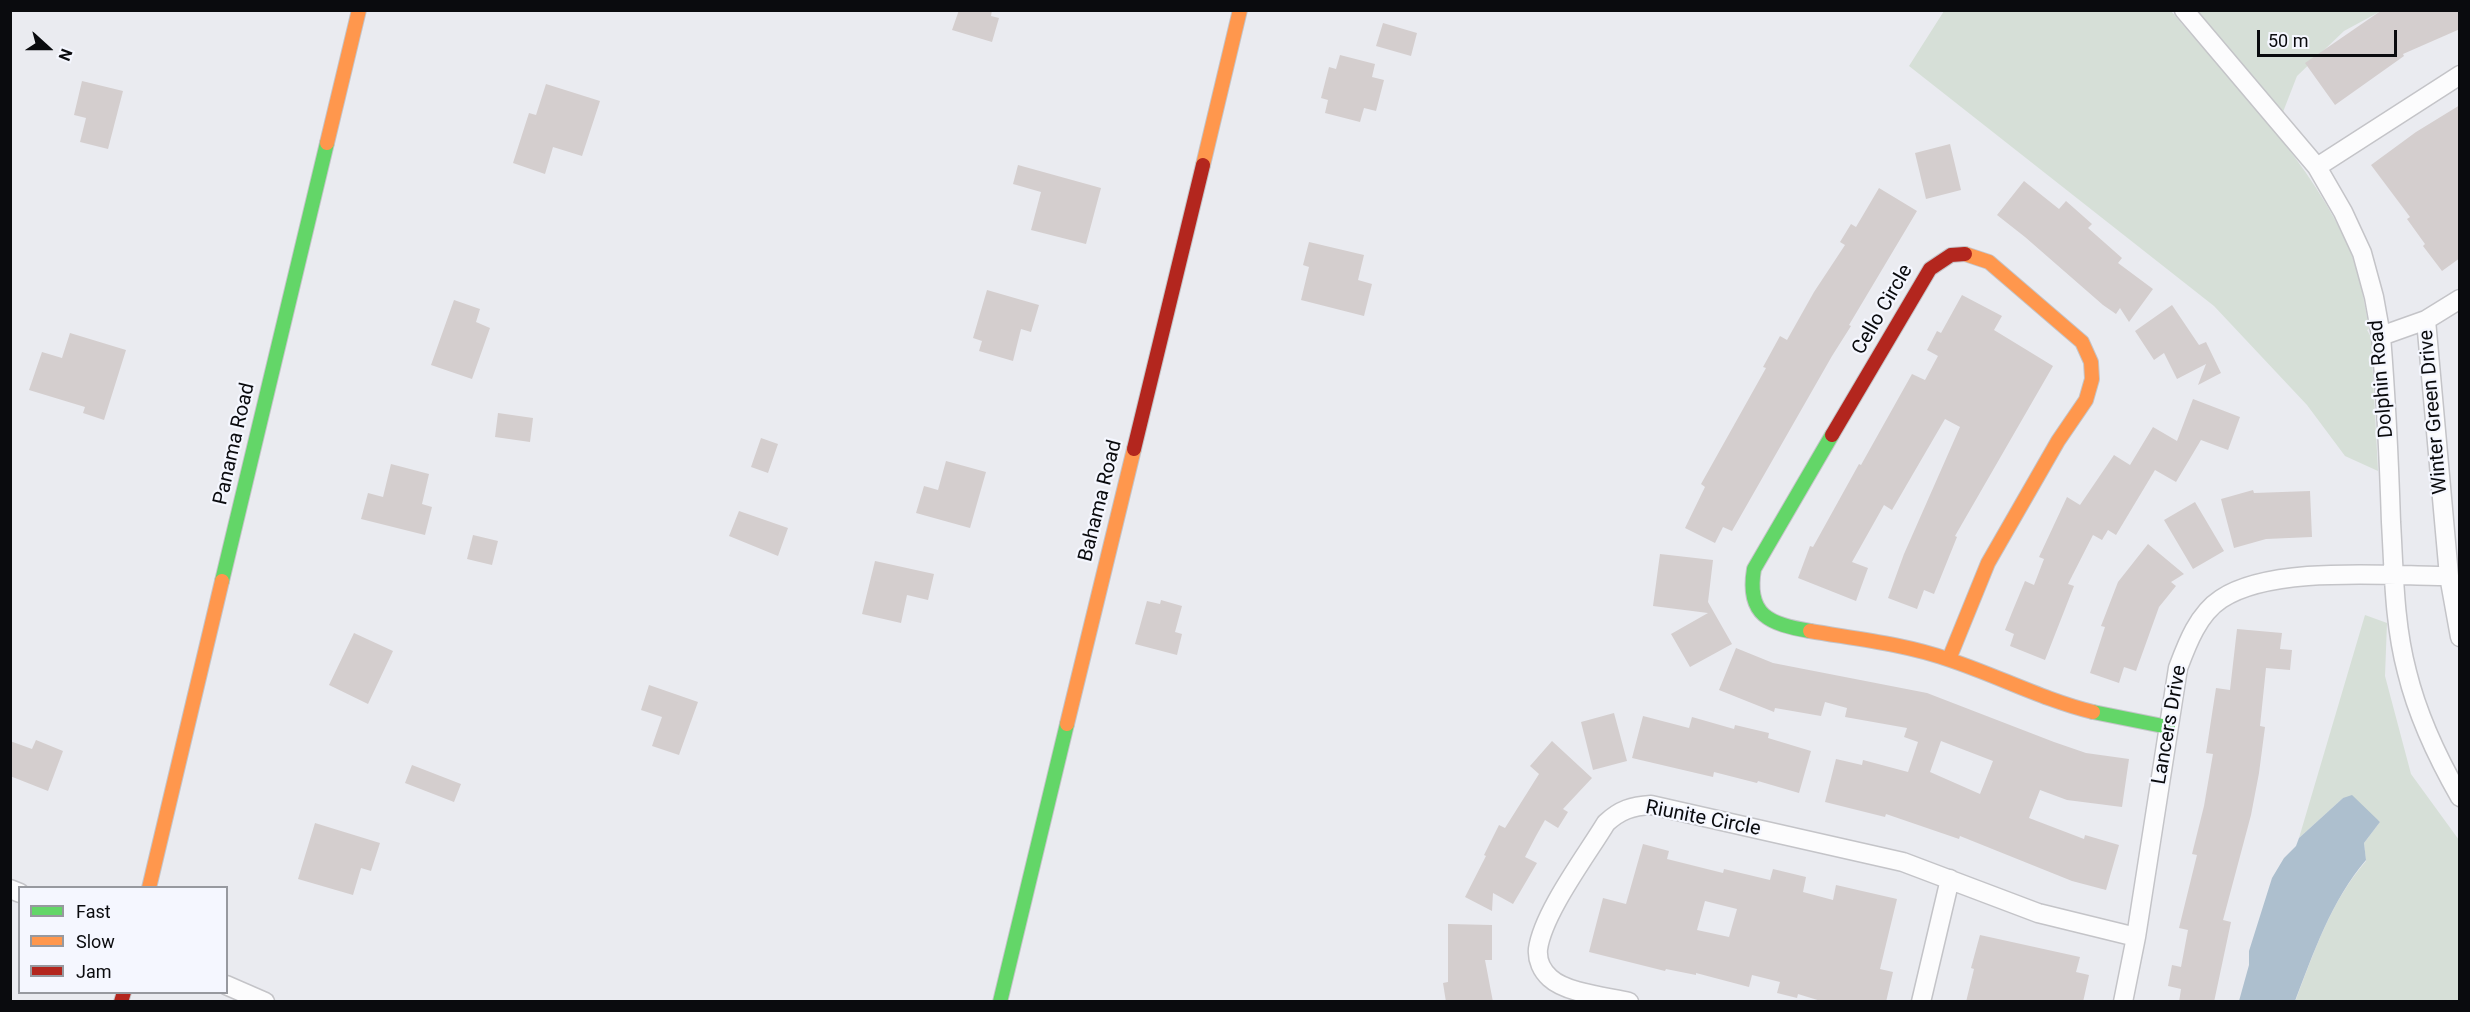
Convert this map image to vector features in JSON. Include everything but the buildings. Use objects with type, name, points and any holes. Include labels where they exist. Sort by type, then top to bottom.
[{"type":"street","name":"Panama Road","points":[[149,886],[359,10]]},
{"type":"street","name":"Bahama Road","points":[[1000,1002],[1240,10]]},
{"type":"street","name":"Dolphin Road","points":[[2184,10],[2317,167],[2343,212],[2362,253],[2381,336],[2399,631],[2412,691],[2426,730],[2460,797]]},
{"type":"street","points":[[2317,167],[2460,75]]},
{"type":"street","name":"Cello Circle","points":[[1949,659],[1988,563],[2058,441],[2086,400],[2092,379],[2091,362],[2082,342],[1989,262],[1970,253],[1956,253],[1944,257],[1930,269],[1754,569],[1750,585],[1752,600],[1757,611],[1783,626],[1895,645],[1949,659],[2067,706],[2168,727]]},
{"type":"street","points":[[2381,336],[2426,320],[2460,299]]},
{"type":"street","name":"Winter Green Drive","points":[[2426,320],[2449,576],[2460,637]]},
{"type":"street","name":"Lancers Drive","points":[[2123,1002],[2136,937],[2178,668],[2188,641],[2204,616],[2221,599],[2271,580],[2304,575],[2394,576]]},
{"type":"street","points":[[2394,576],[2449,576]]},
{"type":"street","name":"Riunite Circle","points":[[1629,1002],[1566,987],[1550,978],[1539,964],[1538,951],[1544,924],[1606,824],[1616,813],[1632,806],[1651,805],[1903,862],[2038,913],[2136,937]]},
{"type":"street","points":[[1921,1002],[1950,879]]},
{"type":"street","points":[[228,986],[265,1002]]},
{"type":"shaded area","points":[[1944,11],[2171,11],[2246,96],[2294,156],[2316,187],[2351,253],[2364,300],[2369,329],[2367,330],[2371,337],[2378,471],[2345,456],[2307,405],[2214,306],[1909,66]]},
{"type":"shaded area","points":[[2197,11],[2381,11],[2344,31],[2297,76],[2283,112]]},
{"type":"shaded area","points":[[2365,615],[2387,623],[2385,676],[2411,774],[2459,840],[2459,1001],[2295,1002],[2333,910],[2366,861],[2364,843],[2380,822],[2343,798],[2299,838]]},
{"type":"water","points":[[2352,795],[2380,822],[2364,843],[2366,860],[2333,910],[2295,1001],[2239,1001],[2249,965],[2249,951],[2272,878],[2284,858],[2296,846],[2299,838],[2343,798]]},
{"type":"traffic: fast","points":[[222,581],[327,143]]},
{"type":"traffic: fast","points":[[1810,631],[1783,625],[1764,615],[1754,598],[1752,585],[1754,569],[1832,435]]},
{"type":"traffic: fast","points":[[2093,712],[2168,727]]},
{"type":"traffic: fast","points":[[1000,1002],[1067,724]]},
{"type":"traffic: slow","points":[[327,143],[359,10]]},
{"type":"traffic: slow","points":[[1203,165],[1240,10]]},
{"type":"traffic: slow","points":[[1949,659],[1988,563],[2058,441],[2086,400],[2092,379],[2091,362],[2082,342],[1989,262],[1965,254]]},
{"type":"traffic: slow","points":[[1067,724],[1134,449]]},
{"type":"traffic: slow","points":[[149,886],[222,581]]},
{"type":"traffic: slow","points":[[1810,631],[1881,642],[1933,654],[2057,701],[2093,712]]},
{"type":"traffic: jam","points":[[1134,449],[1203,165]]},
{"type":"traffic: jam","points":[[1832,435],[1930,269],[1951,255],[1965,254]]},
{"type":"traffic: jam","points":[[121,1002],[123,994]]}]
